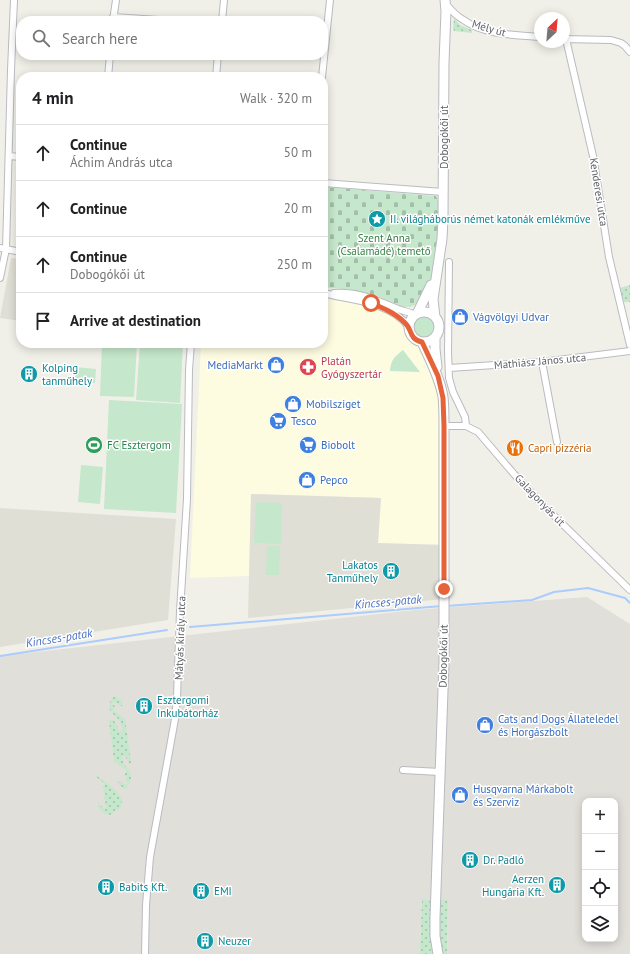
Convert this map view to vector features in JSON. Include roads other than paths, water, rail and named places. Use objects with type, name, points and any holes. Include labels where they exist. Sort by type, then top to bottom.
[{"type":"main road","name":"Dobogókői út","points":[[435,318],[432,299],[442,239],[445,1]]},
{"type":"main road","name":"Dobogókői út","points":[[416,314],[427,295],[436,274]]},
{"type":"main road","points":[[423,312],[428,313],[435,318],[438,327],[435,337],[427,342],[422,342],[412,337],[409,327],[411,320],[416,314],[423,312]]},
{"type":"main road","name":"Dobogókői út","points":[[435,337],[438,376]]},
{"type":"main road","name":"Dobogókői út","points":[[422,342],[438,376],[443,398],[444,426],[444,662],[435,936],[432,954]]},
{"type":"main road","name":"Dobogókői út","points":[[435,936],[438,954]]},
{"type":"street","points":[[0,278],[9,156],[14,0]]},
{"type":"street","points":[[113,16],[116,0]]},
{"type":"street","points":[[222,16],[224,0]]},
{"type":"street","points":[[328,19],[330,0]]},
{"type":"street","name":"Mély út","points":[[445,1],[457,16],[480,28],[503,34],[534,37]]},
{"type":"street","points":[[570,39],[611,40],[621,43],[630,52]]},
{"type":"street","name":"Kenderesi utca","points":[[567,48],[593,156],[609,257],[630,345]]},
{"type":"street","points":[[108,72],[110,60]]},
{"type":"street","points":[[216,72],[218,60]]},
{"type":"street","points":[[323,72],[324,60]]},
{"type":"street","points":[[9,156],[16,157]]},
{"type":"street","points":[[328,183],[443,192]]},
{"type":"street","points":[[3,249],[16,251]]},
{"type":"street","points":[[444,426],[466,426],[465,418],[450,384],[448,352],[450,262]]},
{"type":"street","points":[[328,293],[339,292],[358,294],[416,314]]},
{"type":"street","points":[[328,293],[359,300],[391,312],[409,327]]},
{"type":"street","name":"Mátyás király utca","points":[[145,954],[146,904],[149,864],[175,719],[177,697],[180,611],[188,499],[189,370],[191,348]]},
{"type":"street","name":"Mathiász János utca","points":[[449,368],[542,362],[630,351]]},
{"type":"street","points":[[542,362],[557,442]]},
{"type":"street","name":"Galagonyás út","points":[[466,426],[478,432],[540,502],[630,590]]},
{"type":"street","points":[[403,770],[440,772]]},
{"type":"waterway","name":"Kincses-patak","points":[[446,606],[532,600],[554,592],[588,588],[625,598],[630,603]]},
{"type":"waterway","name":"Kincses-patak","points":[[190,627],[442,606]]},
{"type":"waterway","name":"Kincses-patak","points":[[0,656],[167,630]]},
{"type":"place","name":"II. világháborús német katonák emlékműve","points":[[377,219]]},
{"type":"place","name":"Vágvölgyi Udvar","points":[[460,317]]},
{"type":"place","name":"MediaMarkt","points":[[276,365]]},
{"type":"place","name":"Platán Gyógyszertár","points":[[308,367]]},
{"type":"place","name":"Kolping tanműhely","points":[[29,374]]},
{"type":"place","name":"Mobilsziget","points":[[293,404]]},
{"type":"place","name":"Tesco","points":[[278,421]]},
{"type":"place","name":"FC Esztergom","points":[[94,445]]},
{"type":"place","name":"Biobolt","points":[[308,445]]},
{"type":"place","name":"Capri pizzéria","points":[[515,448]]},
{"type":"place","name":"Pepco","points":[[307,480]]},
{"type":"place","name":"Lakatos Tanműhely","points":[[391,571]]},
{"type":"place","name":"Esztergomi Inkubátorház","points":[[144,706]]},
{"type":"place","name":"Cats and Dogs Állateledel és Horgászbolt","points":[[485,725]]},
{"type":"place","name":"Husqvarna Márkabolt és Szerviz","points":[[460,795]]},
{"type":"place","name":"Dr. Padló","points":[[470,860]]},
{"type":"place","name":"Aerzen Hungária Kft.","points":[[557,885]]},
{"type":"place","name":"Babits Kft.","points":[[106,887]]},
{"type":"place","name":"EMI","points":[[201,891]]},
{"type":"place","name":"Neuzer","points":[[205,941]]},
{"type":"park label","name":"Szent Anna (Csalamádé) temető","points":[[384,244]]}]
